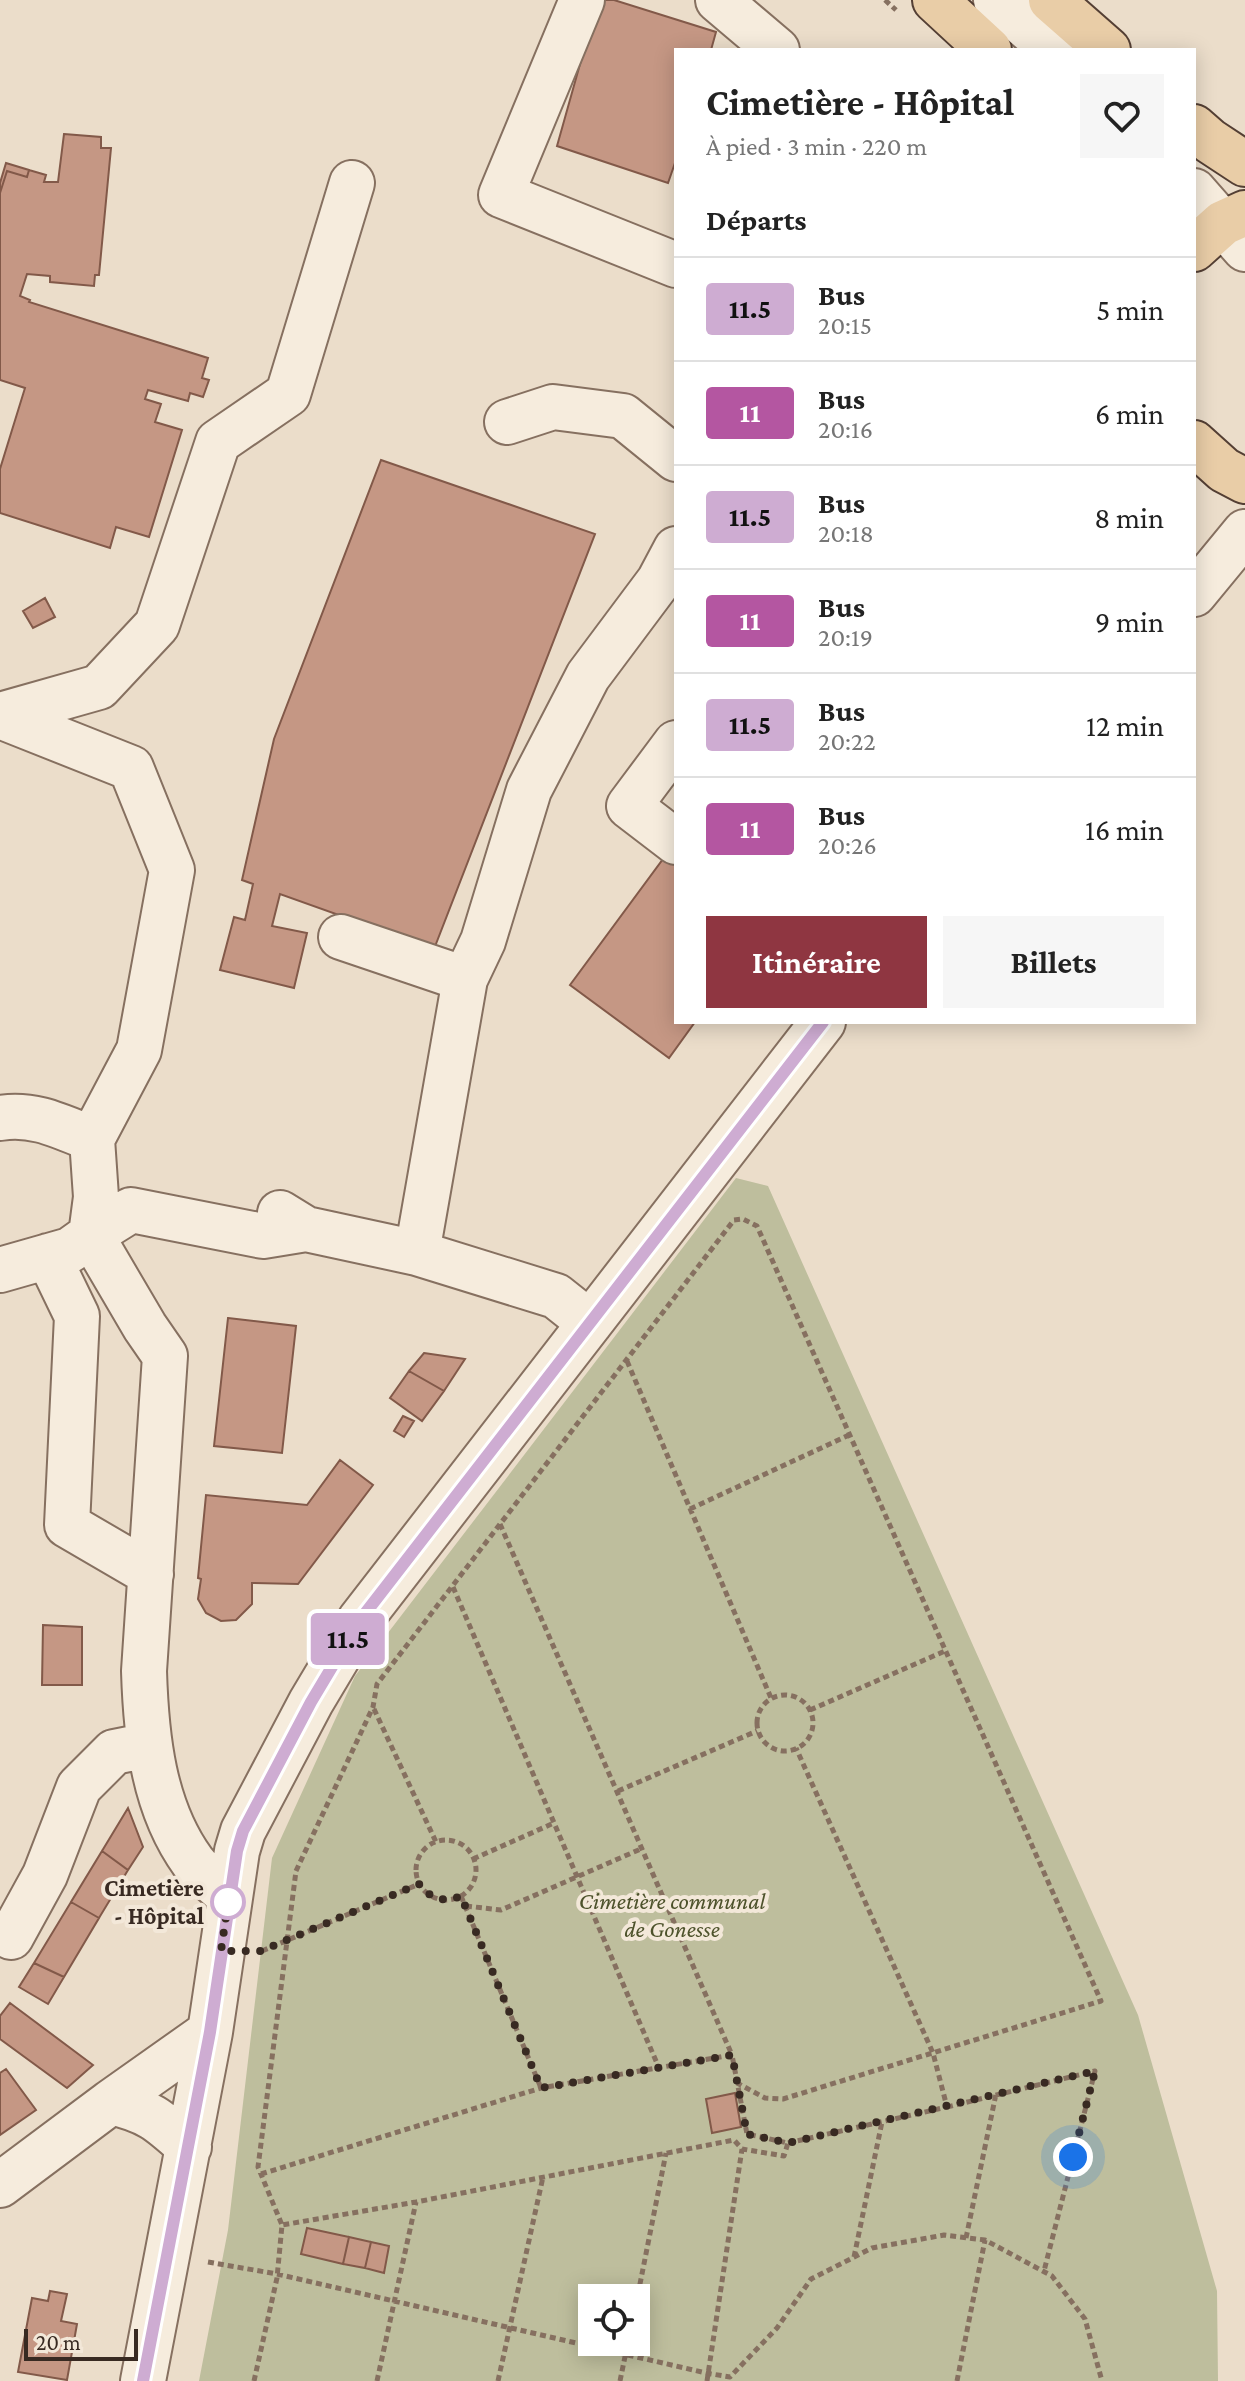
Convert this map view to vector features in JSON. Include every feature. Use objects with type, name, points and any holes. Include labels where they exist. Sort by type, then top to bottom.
[{"type":"main road","points":[[935,0],[987,48]]},
{"type":"main road","points":[[1051,0],[1106,48]]},
{"type":"main road","points":[[1196,128],[1245,164]]},
{"type":"main road","points":[[1196,453],[1245,481]]},
{"type":"street","points":[[582,0],[501,195],[674,264]]},
{"type":"street","points":[[718,0],[775,48]]},
{"type":"street","points":[[996,0],[1051,48]]},
{"type":"street","points":[[0,715],[99,687],[157,625],[218,442],[288,394],[352,183]]},
{"type":"street","points":[[1196,194],[1227,234]]},
{"type":"street","points":[[507,422],[553,407],[623,416],[674,457]]},
{"type":"street","points":[[1196,592],[1245,532]]},
{"type":"street","points":[[417,1253],[465,979],[483,941],[529,790],[588,676],[659,581],[674,553]]},
{"type":"street","points":[[0,715],[131,768],[172,870],[139,1050],[93,1155],[96,1197],[91,1235],[165,1356],[144,1671],[145,1723],[154,1770],[169,1816],[194,1863],[229,1896]]},
{"type":"street","points":[[674,746],[629,806],[674,840]]},
{"type":"street","points":[[341,937],[465,979]]},
{"type":"street","points":[[143,2381],[210,2032],[229,1896],[243,1831],[311,1702],[360,1620],[821,1024]]},
{"type":"street","points":[[0,1118],[14,1115],[36,1118],[93,1155],[272,1208],[306,1229],[417,1253],[556,1296],[590,1323]]},
{"type":"street","points":[[0,1270],[70,1250],[131,1210],[263,1236],[306,1229]]},
{"type":"street","points":[[48,1256],[77,1316],[67,1525],[151,1574]]},
{"type":"street","points":[[11,1937],[45,1875],[79,1787],[114,1752],[149,1745]]},
{"type":"street","points":[[0,2185],[210,2032]]},
{"type":"street","points":[[111,2102],[141,2109],[160,2120],[189,2147]]},
{"type":"path","points":[[254,2381],[277,2274],[282,2225],[258,2167],[296,1871],[373,1707],[377,1684],[734,1220],[743,1219],[757,1226],[1101,2001],[783,2099],[765,2098],[737,2083]]},
{"type":"path","points":[[626,1360],[771,1698]]},
{"type":"path","points":[[690,1509],[849,1435]]},
{"type":"path","points":[[500,1524],[732,2055],[747,2134],[788,2143],[1095,2071],[1044,2271]]},
{"type":"path","points":[[452,1586],[659,2068]]},
{"type":"path","points":[[810,1710],[946,1651]]},
{"type":"path","points":[[780,1695],[798,1697],[810,1710],[813,1728],[804,1743],[796,1748],[777,1750],[768,1746],[757,1731],[759,1712],[771,1698],[780,1695]]},
{"type":"path","points":[[373,1707],[436,1842]]},
{"type":"path","points":[[618,1791],[757,1731]]},
{"type":"path","points":[[796,1748],[933,2053],[947,2107]]},
{"type":"path","points":[[473,1859],[554,1823]]},
{"type":"path","points":[[436,1842],[456,1842],[465,1847],[473,1859],[476,1873],[473,1882],[461,1896],[452,1900],[433,1897],[419,1884],[416,1874],[420,1854],[436,1842]]},
{"type":"path","points":[[465,1905],[501,1910],[643,1848]]},
{"type":"path","points":[[221,1951],[261,1951],[419,1884]]},
{"type":"path","points":[[461,1896],[541,2088]]},
{"type":"path","points":[[261,2174],[541,2088],[732,2055]]},
{"type":"path","points":[[966,2238],[996,2094]]},
{"type":"path","points":[[854,2257],[882,2122]]},
{"type":"path","points":[[282,2225],[734,2140],[742,2149],[784,2156],[788,2143]]},
{"type":"path","points":[[707,2381],[742,2149]]},
{"type":"path","points":[[640,2284],[666,2153]]},
{"type":"path","points":[[498,2381],[543,2177]]},
{"type":"path","points":[[377,2381],[416,2202]]},
{"type":"path","points":[[630,2356],[730,2377],[777,2328],[811,2279],[872,2248],[944,2235],[985,2240],[1052,2276],[1085,2319],[1102,2381]]},
{"type":"path","points":[[957,2381],[985,2240]]},
{"type":"path","points":[[167,2259],[221,2262],[578,2344]]},
{"type":"path","points":[[620,2381],[626,2356]]},
{"type":"green space","name":"Cimetière communal de Gonesse","points":[[736,1178],[768,1186],[1138,2015],[1217,2291],[1218,2381],[199,2381],[228,2230],[272,1858],[355,1676]]},
{"type":"building","points":[[598,0],[614,0],[716,32],[712,48],[674,48],[674,166],[668,183],[557,146]]},
{"type":"building","points":[[64,134],[101,137],[101,148],[111,148],[99,275],[95,275],[94,286],[50,282],[50,276],[27,274],[20,296],[29,302],[208,358],[202,378],[209,380],[203,397],[190,393],[188,401],[148,390],[145,399],[161,404],[155,422],[182,430],[149,537],[116,527],[110,548],[0,513],[0,469],[25,388],[0,380],[0,193],[7,171],[27,177],[29,170],[46,175],[44,182],[58,182]]},
{"type":"building","points":[[6,163],[29,170],[27,177],[7,171],[0,193],[0,183]]},
{"type":"building","points":[[381,460],[595,534],[434,949],[280,894],[272,926],[307,933],[294,988],[220,970],[234,917],[245,920],[253,884],[242,880],[274,739]]},
{"type":"building","points":[[45,598],[55,617],[33,628],[23,611]]},
{"type":"building","points":[[666,855],[674,861],[674,1024],[694,1024],[669,1058],[570,985]]},
{"type":"building","points":[[228,1318],[296,1326],[282,1453],[214,1446]]},
{"type":"building","points":[[424,1353],[465,1359],[444,1391],[409,1371]]},
{"type":"building","points":[[409,1371],[444,1391],[422,1421],[390,1398]]},
{"type":"building","points":[[403,1416],[414,1421],[404,1437],[394,1431]]},
{"type":"building","points":[[340,1460],[373,1485],[298,1584],[252,1583],[252,1604],[236,1620],[221,1621],[206,1613],[198,1599],[201,1579],[198,1578],[206,1495],[307,1505]]},
{"type":"building","points":[[43,1625],[82,1627],[82,1685],[42,1685]]},
{"type":"building","points":[[128,1808],[143,1847],[128,1870],[102,1851]]},
{"type":"building","points":[[102,1851],[128,1870],[99,1918],[71,1902]]},
{"type":"building","points":[[71,1902],[99,1918],[64,1977],[34,1963]]},
{"type":"building","points":[[34,1963],[64,1977],[48,2004],[19,1987]]},
{"type":"building","points":[[10,2003],[93,2065],[67,2088],[0,2039],[0,2016]]},
{"type":"building","points":[[6,2069],[36,2110],[0,2135],[0,2073]]},
{"type":"building","points":[[735,2093],[741,2127],[712,2133],[706,2099]]},
{"type":"building","points":[[307,2228],[349,2237],[343,2264],[301,2254]]},
{"type":"building","points":[[349,2237],[371,2242],[365,2268],[343,2264]]},
{"type":"building","points":[[371,2242],[389,2246],[384,2273],[365,2268]]},
{"type":"building","points":[[50,2291],[67,2294],[61,2321],[77,2324],[67,2380],[18,2372],[32,2298],[48,2301]]},
{"type":"bus line","name":"11.5","points":[[143,2381],[195,2118],[224,1926],[243,1831],[311,1702],[360,1620],[821,1024]]},
{"type":"place","name":"Cimetière - Hôpital","points":[[228,1902]]},
{"type":"route","points":[[228,1902],[229,1896],[221,1951],[261,1951],[419,1884],[425,1892],[442,1900],[461,1896],[541,2088],[732,2055],[747,2134],[788,2143],[1095,2071],[1073,2157]]}]
